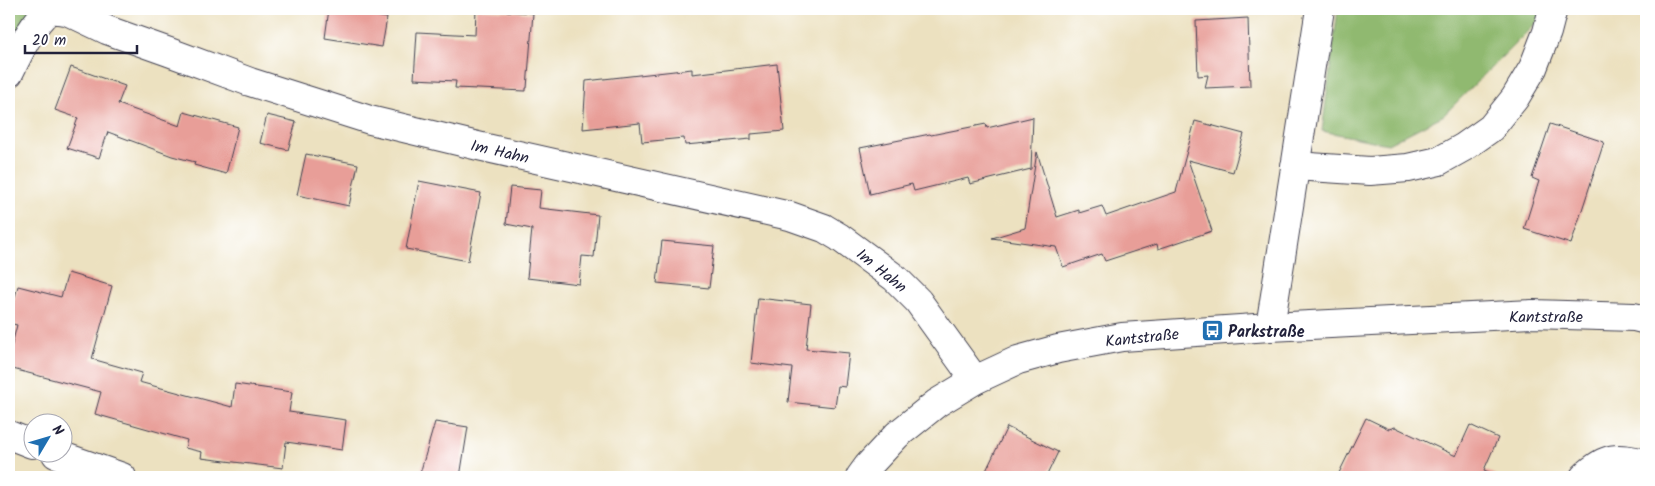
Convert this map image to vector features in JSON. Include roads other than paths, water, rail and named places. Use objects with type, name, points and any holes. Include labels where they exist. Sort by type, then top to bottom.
[{"type":"street","name":"Im Hahn","points":[[9,73],[25,42],[42,16],[50,9],[67,11],[107,30],[250,82],[370,120],[790,216],[824,228],[895,278],[918,301],[975,380]]},
{"type":"street","points":[[1270,327],[1320,9]]},
{"type":"street","points":[[1295,166],[1370,171],[1408,168],[1438,161],[1464,147],[1490,128],[1515,98],[1533,68],[1547,32],[1553,9]]},
{"type":"street","name":"Kantstraße","points":[[860,477],[897,435],[937,403],[975,380],[1018,360],[1058,349],[1122,337],[1270,327],[1532,314],[1634,317],[1646,320]]},
{"type":"street","points":[[9,435],[22,440]]},
{"type":"street","points":[[1584,477],[1602,463],[1613,458],[1646,463]]},
{"type":"street","points":[[72,460],[122,477]]},
{"type":"place","name":"Parkstraße","points":[[1212,331]]}]
